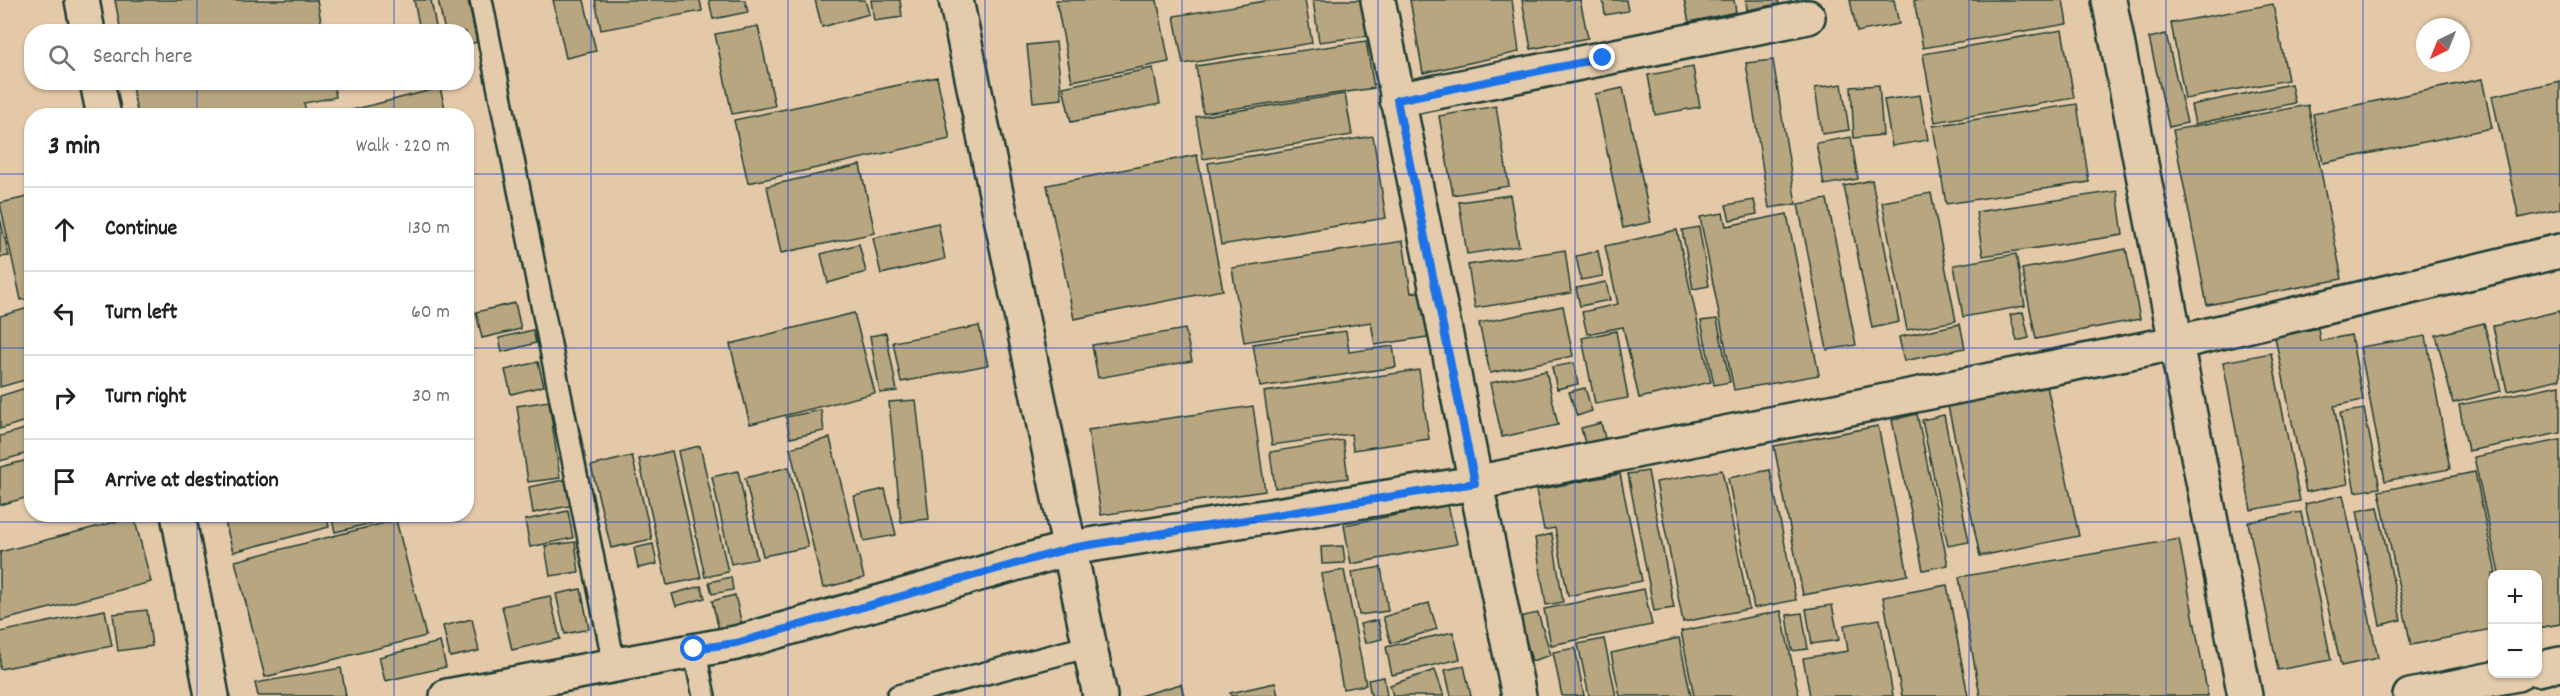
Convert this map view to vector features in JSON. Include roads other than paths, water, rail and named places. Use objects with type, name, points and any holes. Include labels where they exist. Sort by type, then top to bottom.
[{"type":"street","points":[[82,0],[86,24]]},
{"type":"street","points":[[956,0],[1100,696]]},
{"type":"street","points":[[1378,0],[1519,696]]},
{"type":"street","points":[[2109,0],[2245,696]]},
{"type":"street","points":[[1397,100],[1808,17]]},
{"type":"street","points":[[99,90],[102,108]]},
{"type":"street","points":[[447,696],[736,643],[1071,548],[1475,483],[2175,343],[2560,251]]},
{"type":"street","points":[[179,522],[212,696]]},
{"type":"street","points":[[2542,668],[2560,664]]},
{"type":"street","points":[[2410,696],[2498,678]]},
{"type":"lane","points":[[480,0],[614,664]]},
{"type":"lane","points":[[898,696],[1090,646]]},
{"type":"lane","points":[[694,649],[704,696]]}]
